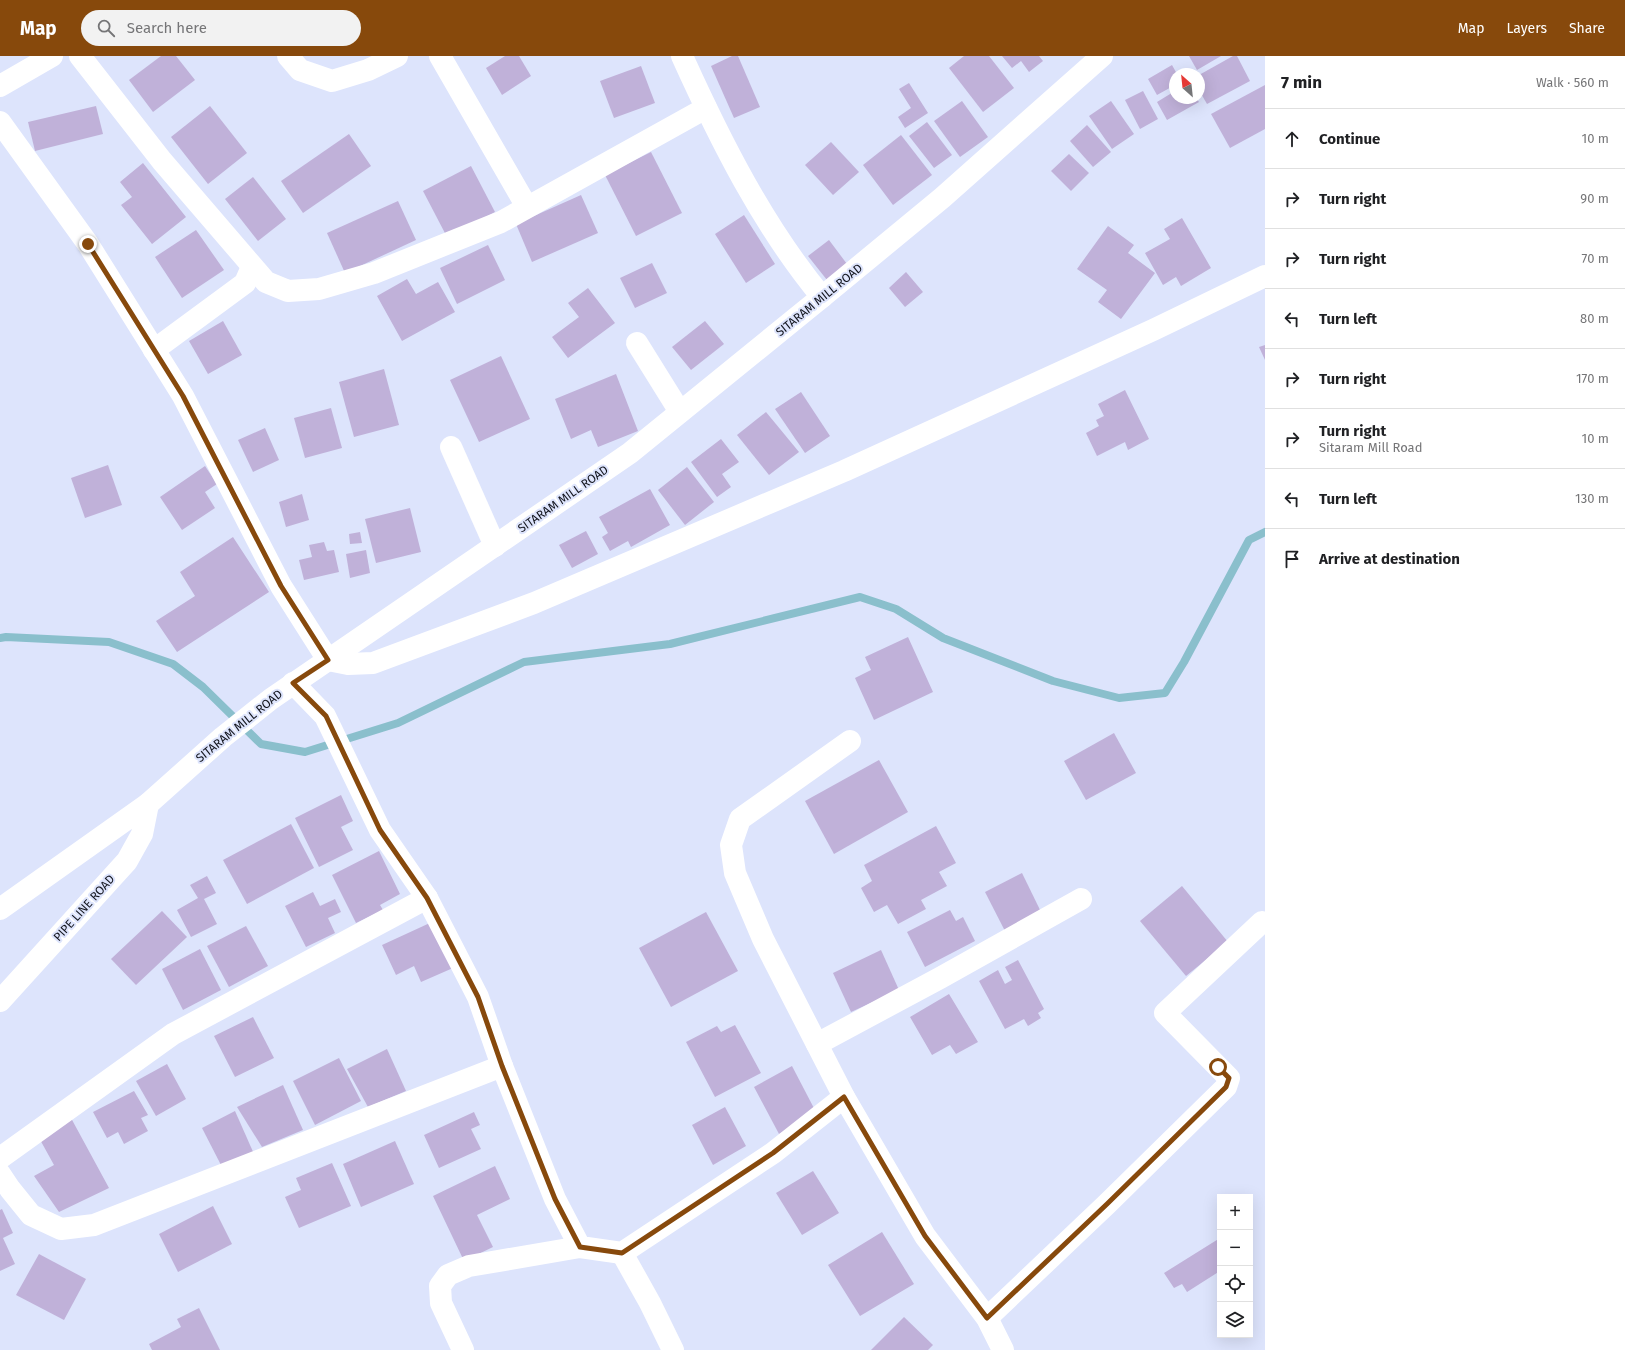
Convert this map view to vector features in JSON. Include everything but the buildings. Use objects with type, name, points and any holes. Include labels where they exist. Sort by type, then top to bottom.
[{"type":"street","points":[[0,86],[52,56]]},
{"type":"street","points":[[80,56],[162,161],[252,267],[266,282],[288,291],[319,289],[374,273],[501,222],[706,108]]},
{"type":"street","points":[[288,56],[300,70],[332,81],[368,70],[397,56]]},
{"type":"street","points":[[440,56],[527,208]]},
{"type":"street","points":[[682,56],[706,108],[768,222],[801,272],[822,297]]},
{"type":"street","name":"SITARAM MILL ROAD","points":[[0,910],[148,804],[223,737],[293,683],[630,453],[942,198],[1102,56]]},
{"type":"street","points":[[0,122],[88,244],[183,396],[281,586],[328,660],[348,664],[373,663],[534,603],[844,471],[1153,330],[1265,276]]},
{"type":"street","points":[[154,350],[245,283],[252,267]]},
{"type":"street","points":[[637,343],[680,412]]},
{"type":"street","points":[[451,447],[495,546]]},
{"type":"street","points":[[293,683],[326,716],[380,830],[427,898],[478,997],[502,1066],[555,1199],[580,1247]]},
{"type":"street","points":[[850,741],[740,819],[731,845],[735,873],[758,926],[844,1097],[925,1236],[987,1318],[1003,1350]]},
{"type":"street","name":"PIPE LINE ROAD","points":[[0,1000],[127,861],[142,834],[148,804]]},
{"type":"street","points":[[0,1158],[173,1034],[427,898]]},
{"type":"street","points":[[817,1044],[940,978],[1081,899]]},
{"type":"street","points":[[987,1318],[1107,1204],[1226,1087],[1229,1078],[1165,1013],[1262,922]]},
{"type":"street","points":[[0,1174],[31,1215],[61,1229],[94,1225],[502,1066]]},
{"type":"street","points":[[462,1350],[441,1303],[440,1286],[448,1275],[469,1266],[580,1247],[622,1253],[773,1153],[844,1097]]},
{"type":"street","points":[[622,1253],[650,1303],[673,1350]]},
{"type":"waterway","points":[[0,638],[6,637],[109,642],[173,664],[203,687],[261,744],[305,752],[398,723],[524,662],[670,644],[860,597],[896,609],[943,638],[1053,681],[1119,698],[1165,693],[1184,662],[1249,540],[1265,532]]},
{"type":"route","points":[[88,244],[183,396],[281,586],[328,660],[293,683],[326,716],[380,830],[427,898],[478,997],[502,1066],[555,1199],[580,1247],[622,1253],[773,1153],[844,1097],[925,1236],[987,1318],[1107,1204],[1226,1087],[1229,1078],[1218,1067]]}]
